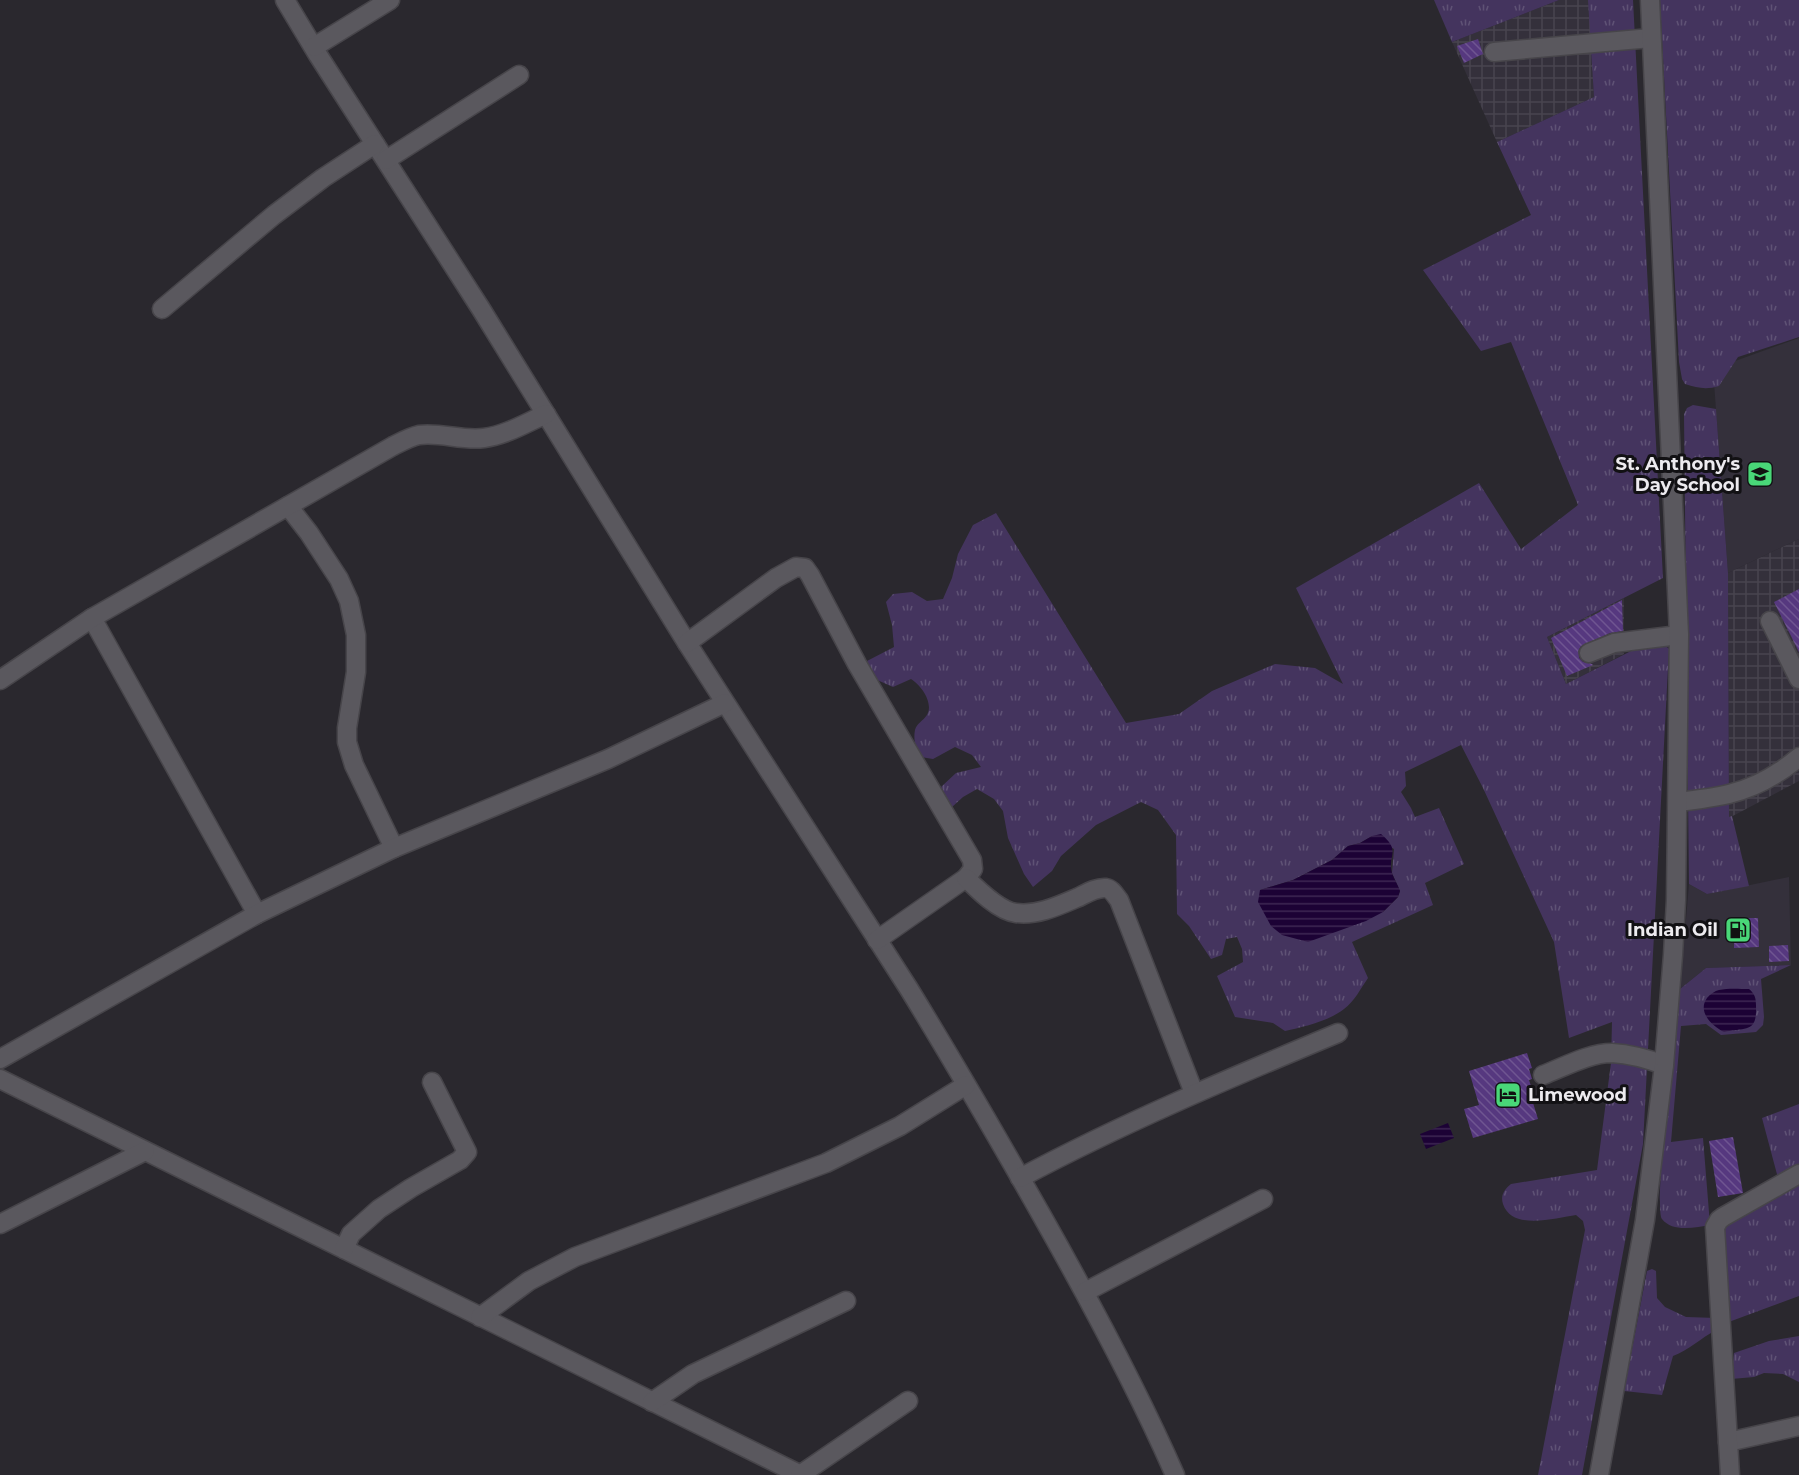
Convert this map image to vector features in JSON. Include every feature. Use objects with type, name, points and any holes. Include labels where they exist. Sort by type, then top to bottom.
[{"type":"street","points":[[285,0],[469,289],[687,643],[878,940],[966,1085],[1085,1292],[1175,1475]]},
{"type":"street","points":[[314,47],[390,0]]},
{"type":"street","points":[[1599,1475],[1645,1220],[1656,1062],[1667,1021],[1684,802],[1679,635],[1645,38],[1650,0]]},
{"type":"street","points":[[1494,52],[1645,38]]},
{"type":"street","points":[[386,160],[519,75]]},
{"type":"street","points":[[162,309],[273,215],[322,178],[375,144]]},
{"type":"street","points":[[0,680],[92,618],[393,446],[418,435],[439,435],[462,439],[485,438],[546,414]]},
{"type":"street","points":[[288,506],[339,579],[349,601],[356,635],[357,672],[347,728],[347,742],[354,765],[394,848]]},
{"type":"street","points":[[687,643],[776,578],[796,567],[805,568],[857,664],[972,860],[973,869],[966,878],[878,940]]},
{"type":"street","points":[[92,618],[258,914]]},
{"type":"street","points":[[1770,621],[1799,679]]},
{"type":"street","points":[[1589,653],[1610,644],[1679,635]]},
{"type":"street","points":[[0,1059],[258,914],[394,848],[608,759],[725,703]]},
{"type":"street","points":[[1684,802],[1730,794],[1756,785],[1799,758]]},
{"type":"street","points":[[966,878],[981,893],[1014,913],[1057,907],[1096,889],[1111,890],[1119,900],[1194,1093]]},
{"type":"street","points":[[1020,1178],[1077,1148],[1194,1093],[1338,1033]]},
{"type":"street","points":[[1543,1075],[1596,1056],[1612,1053],[1656,1062]]},
{"type":"street","points":[[0,1080],[800,1475],[908,1401]]},
{"type":"street","points":[[344,1249],[351,1234],[379,1209],[460,1160],[467,1152],[432,1082]]},
{"type":"street","points":[[480,1317],[529,1281],[575,1257],[826,1163],[900,1126],[966,1085]]},
{"type":"street","points":[[0,1224],[145,1151]]},
{"type":"street","points":[[1730,1475],[1715,1227],[1723,1217],[1799,1174]]},
{"type":"street","points":[[1085,1292],[1263,1199]]},
{"type":"street","points":[[652,1402],[693,1374],[846,1301]]},
{"type":"street","points":[[1728,1442],[1799,1426]]},
{"type":"shaded area","points":[[1559,0],[1589,0],[1594,97],[1497,142],[1452,42]]},
{"type":"shaded area","name":"St. Anthony's Day School","points":[[1799,338],[1799,539],[1728,573],[1713,369]]},
{"type":"shaded area","points":[[1799,539],[1799,781],[1729,818],[1728,573]]},
{"type":"shaded area","points":[[1624,598],[1624,654],[1566,684],[1547,637]]},
{"type":"shaded area","points":[[1381,834],[1391,845],[1392,873],[1400,891],[1398,897],[1383,912],[1366,921],[1308,942],[1282,935],[1271,926],[1258,902],[1260,890],[1293,880],[1332,860],[1348,846]]},
{"type":"shaded area","name":"Indian Oil","points":[[1789,877],[1791,965],[1706,968],[1680,989],[1689,884],[1707,894]]},
{"type":"shaded area","points":[[1749,989],[1755,996],[1756,1006],[1755,1021],[1752,1025],[1744,1029],[1724,1032],[1707,1018],[1704,1003],[1717,990]]},
{"type":"shaded area","points":[[1448,1123],[1454,1138],[1426,1149],[1420,1134]]},
{"type":"green space","points":[[1434,0],[1559,0],[1452,42]]},
{"type":"green space","points":[[1588,0],[1633,0],[1663,578],[1547,637],[1566,684],[1633,650],[1663,643],[1669,649],[1643,1144],[1582,1475],[1538,1475],[1585,1230],[1583,1221],[1576,1215],[1535,1221],[1515,1218],[1508,1212],[1502,1198],[1505,1190],[1511,1184],[1597,1170],[1611,1063],[1612,1022],[1569,1038],[1554,942],[1461,745],[1405,772],[1406,786],[1401,792],[1415,817],[1439,808],[1464,864],[1425,883],[1433,905],[1352,942],[1368,978],[1348,1006],[1323,1020],[1285,1031],[1273,1023],[1235,1017],[1217,976],[1243,962],[1242,949],[1237,937],[1226,939],[1222,955],[1211,959],[1189,926],[1177,914],[1176,835],[1158,810],[1141,802],[1096,825],[1061,856],[1052,871],[1033,887],[1024,874],[1008,838],[1003,811],[994,799],[977,789],[952,807],[941,787],[956,773],[981,767],[972,755],[955,747],[933,759],[921,757],[915,744],[914,734],[917,726],[927,715],[928,700],[919,685],[911,679],[893,687],[875,679],[867,661],[894,647],[892,625],[886,602],[893,594],[912,592],[927,601],[943,599],[952,578],[958,554],[973,525],[996,513],[1126,723],[1179,714],[1212,691],[1275,664],[1315,668],[1343,684],[1296,588],[1479,483],[1521,549],[1578,505],[1511,342],[1481,351],[1423,270],[1531,215],[1497,142],[1594,97]],"holes":[[[1372,836],[1394,849],[1392,873],[1400,891],[1398,897],[1383,912],[1260,890],[1293,880],[1332,860],[1348,846],[1360,843]]]},
{"type":"green space","points":[[1660,0],[1799,0],[1799,337],[1738,357],[1719,386],[1710,388],[1685,384],[1679,362]]},
{"type":"green space","points":[[1693,405],[1716,409],[1728,573],[1729,817],[1732,816],[1749,886],[1707,894],[1689,884],[1684,414],[1687,408]]},
{"type":"green space","points":[[1791,965],[1761,979],[1764,1017],[1763,1025],[1756,1032],[1721,1035],[1706,1024],[1681,1026],[1671,1142],[1703,1138],[1710,1225],[1692,1228],[1672,1226],[1662,1219],[1660,1207],[1666,1110],[1680,989],[1706,968]]},
{"type":"green space","points":[[1799,1104],[1799,1167],[1778,1178],[1762,1118]]},
{"type":"green space","points":[[1799,1179],[1799,1296],[1726,1323],[1720,1225]]},
{"type":"green space","points":[[1652,1269],[1656,1271],[1657,1298],[1665,1307],[1686,1317],[1716,1318],[1716,1330],[1673,1356],[1662,1395],[1624,1391],[1647,1271]]},
{"type":"green space","points":[[1799,1336],[1799,1382],[1783,1374],[1764,1373],[1754,1377],[1731,1379],[1734,1353],[1769,1341]]},
{"type":"building","points":[[1478,39],[1483,54],[1464,63],[1457,46]]},
{"type":"building","points":[[1799,589],[1799,652],[1774,602]]},
{"type":"building","points":[[1622,600],[1623,631],[1610,633],[1581,646],[1578,651],[1579,658],[1593,665],[1567,676],[1551,638]]},
{"type":"building","points":[[1734,918],[1758,918],[1759,947],[1734,948]]},
{"type":"building","points":[[1788,945],[1789,961],[1769,962],[1769,946]]},
{"type":"building","points":[[1527,1053],[1532,1068],[1529,1069],[1532,1079],[1529,1080],[1532,1089],[1529,1090],[1538,1119],[1473,1138],[1464,1109],[1479,1105],[1469,1071]]},
{"type":"building","points":[[1733,1137],[1743,1193],[1718,1197],[1709,1141]]},
{"type":"place","name":"St. Anthony's Day School","points":[[1760,474]]},
{"type":"place","name":"Indian Oil","points":[[1738,930]]},
{"type":"place","name":"Limewood","points":[[1508,1095]]}]
